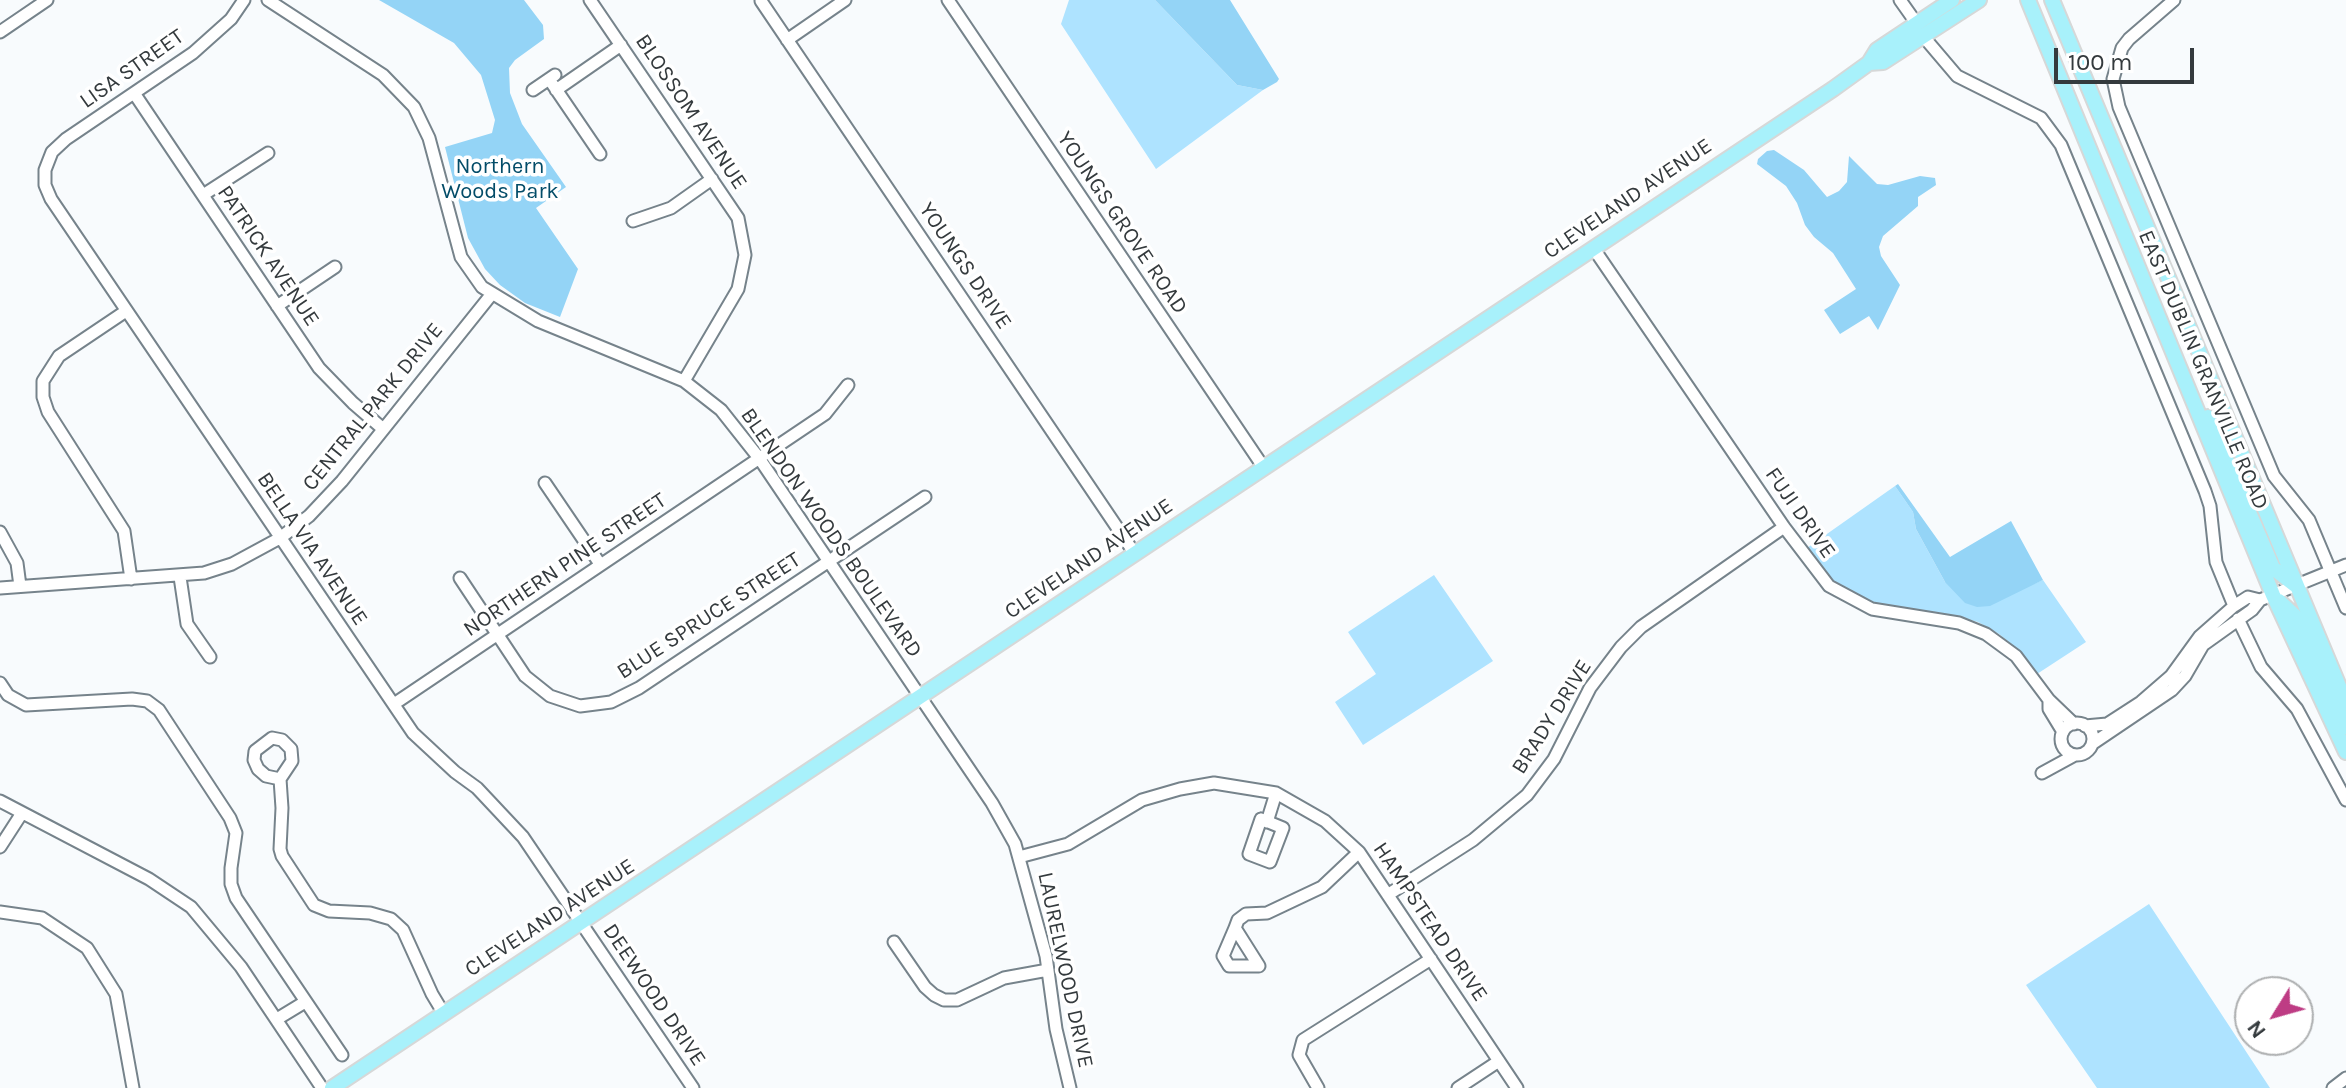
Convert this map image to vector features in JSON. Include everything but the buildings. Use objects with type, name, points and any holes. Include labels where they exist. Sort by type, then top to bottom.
[{"type":"main road","name":"CLEVELAND AVENUE","points":[[1920,30],[1952,0]]},
{"type":"main road","name":"CLEVELAND AVENUE","points":[[332,1088],[1594,249],[1869,63],[1877,50],[1979,0]]},
{"type":"main road","name":"EAST DUBLIN GRANVILLE ROAD","points":[[2028,0],[2174,358],[2267,598],[2346,752]]},
{"type":"main road","name":"EAST DUBLIN GRANVILLE ROAD","points":[[2052,0],[2346,703]]},
{"type":"main road","points":[[2174,358],[2206,412],[2273,568],[2296,586]]},
{"type":"main road","points":[[2267,598],[2294,615],[2346,727]]},
{"type":"street","points":[[0,32],[47,0]]},
{"type":"street","name":"LISA STREET","points":[[45,170],[52,152],[66,139],[193,53],[231,19],[244,0]]},
{"type":"street","name":"BLENDON WOODS BOULEVARD","points":[[268,0],[383,75],[414,107],[429,138],[461,257],[475,279],[491,295],[538,321],[684,381],[721,410],[759,458],[920,698]]},
{"type":"street","points":[[787,40],[845,0]]},
{"type":"street","name":"YOUNGS GROVE ROAD","points":[[948,0],[1264,468]]},
{"type":"street","name":"EAST DUBLIN GRANVILLE ROAD","points":[[1900,0],[1957,76],[1969,85],[2021,106],[2041,118],[2061,145],[2205,491],[2210,506],[2216,562],[2234,606]]},
{"type":"street","name":"EAST DUBLIN GRANVILLE ROAD","points":[[2174,0],[2122,48],[2114,67],[2115,91],[2129,132],[2274,476],[2309,520],[2346,608]]},
{"type":"street","name":"YOUNGS DRIVE","points":[[761,1],[1135,554]]},
{"type":"street","name":"BLOSSOM AVENUE","points":[[595,2],[738,218],[745,255],[738,289],[684,381]]},
{"type":"street","points":[[533,90],[621,45]]},
{"type":"street","points":[[553,81],[600,154]]},
{"type":"street","name":"PATRICK AVENUE","points":[[134,93],[319,368],[382,428]]},
{"type":"street","points":[[203,195],[268,153]]},
{"type":"street","name":"BELLA VIA AVENUE","points":[[45,170],[45,185],[51,199],[413,733],[477,788],[523,837],[582,923]]},
{"type":"street","points":[[633,221],[671,208],[712,179]]},
{"type":"street","name":"FUJI DRIVE","points":[[1594,249],[1784,527],[1829,586],[1872,609],[1959,623],[1986,634],[2016,656],[2049,700],[2080,725]]},
{"type":"street","points":[[277,306],[335,267]]},
{"type":"street","name":"CENTRAL PARK DRIVE","points":[[0,588],[204,573],[232,564],[280,538],[309,516],[342,481],[491,295]]},
{"type":"street","points":[[126,311],[59,356],[43,381],[43,397],[48,412],[124,531],[131,579]]},
{"type":"street","name":"NORTHERN PINE STREET","points":[[394,704],[825,414],[848,385]]},
{"type":"street","points":[[545,483],[600,564]]},
{"type":"street","name":"BLUE SPRUCE STREET","points":[[460,578],[525,676],[550,696],[580,706],[611,702],[639,688],[925,497]]},
{"type":"street","name":"BRADY DRIVE","points":[[1389,894],[1473,840],[1527,795],[1554,759],[1590,688],[1641,627],[1784,527]]},
{"type":"street","points":[[0,532],[17,563],[20,586]]},
{"type":"street","points":[[2042,773],[2075,755],[2084,754],[2092,744],[2172,690],[2185,676],[2203,645],[2267,598],[2346,565]]},
{"type":"street","points":[[180,577],[187,624],[210,657]]},
{"type":"street","points":[[2054,766],[2063,747],[2063,732],[2080,725],[2107,724],[2158,690],[2194,642],[2234,606],[2248,597],[2267,598]]},
{"type":"street","points":[[2238,619],[2261,667],[2297,709],[2346,800]]},
{"type":"street","points":[[0,683],[8,695],[26,705],[132,699],[147,701],[159,710],[230,818],[236,833],[231,868],[231,884],[236,898],[342,1055]]},
{"type":"street","name":"LAURELWOOD DRIVE","points":[[920,698],[992,803],[1015,844],[1048,970],[1056,1029],[1069,1088]]},
{"type":"street","name":"FUJI DRIVE","points":[[2049,700],[2049,709],[2063,732]]},
{"type":"street","points":[[2080,725],[2092,734],[2092,744]]},
{"type":"street","points":[[2063,747],[2075,755]]},
{"type":"street","points":[[280,779],[280,849],[314,905],[329,911],[370,913],[391,919],[403,930],[444,1014]]},
{"type":"street","name":"HAMPSTEAD DRIVE","points":[[1019,857],[1068,844],[1132,805],[1180,789],[1214,783],[1276,793],[1325,821],[1359,852],[1517,1088]]},
{"type":"street","points":[[1267,822],[1276,793]]},
{"type":"street","points":[[0,801],[149,879],[191,907],[241,967],[322,1088]]},
{"type":"street","points":[[0,847],[22,813]]},
{"type":"street","points":[[1235,928],[1241,916],[1267,913],[1322,887],[1359,852]]},
{"type":"street","points":[[0,912],[42,918],[87,948],[116,994],[133,1088]]},
{"type":"street","name":"DEEWOOD DRIVE","points":[[582,923],[693,1088]]},
{"type":"street","points":[[894,942],[925,987],[944,1000],[957,1000],[1004,978],[1048,970]]},
{"type":"street","points":[[1318,1088],[1302,1062],[1300,1047],[1309,1035],[1431,959]]},
{"type":"street","points":[[277,1019],[305,1002]]},
{"type":"street","points":[[1458,1088],[1499,1061]]},
{"type":"street","points":[[2333,1088],[2346,1078]]},
{"type":"shaded area","points":[[1069,0],[1155,0],[1237,85],[1263,90],[1156,169],[1061,24]]},
{"type":"shaded area","points":[[1895,486],[1913,512],[1916,529],[1945,582],[2022,589],[2043,580],[2086,642],[2037,674],[2017,649],[1978,622],[1942,613],[1880,605],[1833,582],[1807,548]]},
{"type":"shaded area","points":[[1434,575],[1493,661],[1363,745],[1335,702],[1376,674],[1348,632]]},
{"type":"shaded area","points":[[2149,904],[2234,1033],[2234,1056],[2249,1056],[2270,1088],[2097,1088],[2026,985]]},
{"type":"green space","name":"Northern Woods Park","points":[[379,0],[524,0],[543,25],[544,39],[509,68],[510,93],[522,124],[566,187],[536,208],[578,269],[560,317],[525,303],[500,285],[485,269],[468,238],[445,147],[492,133],[495,120],[481,75],[454,43]]},
{"type":"green space","points":[[1155,0],[1230,0],[1279,79],[1263,90],[1237,85]]},
{"type":"green space","points":[[1774,150],[1804,170],[1827,197],[1847,182],[1849,156],[1877,184],[1888,185],[1920,176],[1935,178],[1936,185],[1918,197],[1918,206],[1883,236],[1879,247],[1881,256],[1900,285],[1878,330],[1869,316],[1840,334],[1824,310],[1856,289],[1833,253],[1805,225],[1797,203],[1786,186],[1757,164],[1767,151]]},
{"type":"green space","points":[[1898,484],[1950,557],[2011,521],[2043,580],[1990,606],[1977,607],[1965,603],[1945,582],[1916,529],[1913,512],[1895,486]]}]
